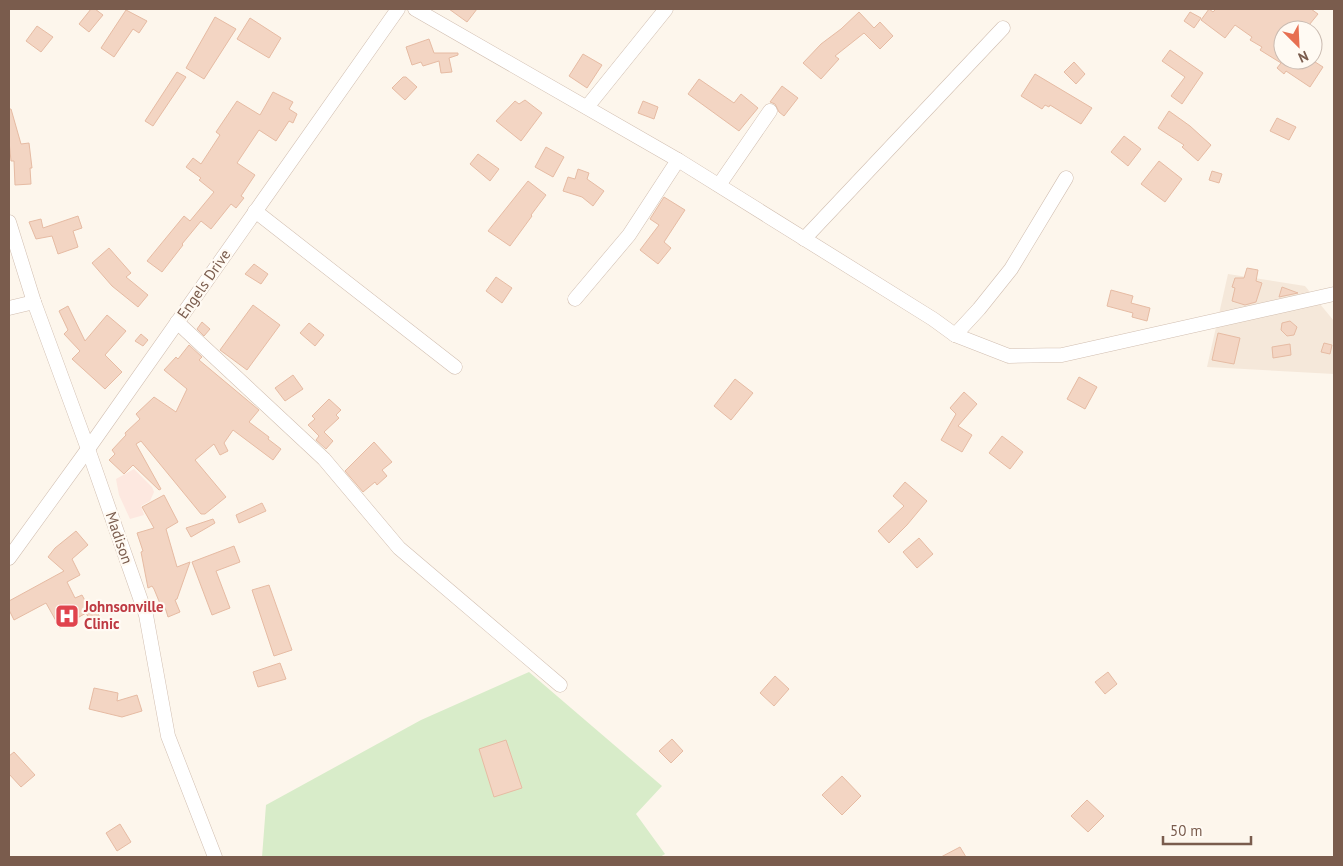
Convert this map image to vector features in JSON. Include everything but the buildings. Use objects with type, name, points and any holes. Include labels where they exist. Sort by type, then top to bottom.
[{"type":"street","points":[[415,9],[678,160],[955,335],[1009,356],[1062,355],[1334,294]]},
{"type":"street","points":[[587,108],[666,9]]},
{"type":"street","name":"Engels Drive","points":[[9,558],[88,449],[395,10]]},
{"type":"street","points":[[804,239],[1004,28]]},
{"type":"street","points":[[719,185],[770,111]]},
{"type":"street","points":[[575,299],[629,235],[678,160]]},
{"type":"street","points":[[955,335],[1011,269],[1066,178]]},
{"type":"street","points":[[255,211],[455,367]]},
{"type":"street","name":"Madison","points":[[9,222],[11,237],[146,615],[168,736],[215,857]]},
{"type":"street","points":[[9,308],[34,302]]},
{"type":"street","points":[[177,322],[324,459],[399,548],[560,686]]},
{"type":"shaded area","points":[[1228,274],[1305,286],[1334,321],[1334,374],[1207,367]]},
{"type":"shaded area","points":[[134,469],[152,487],[154,492],[150,501],[141,506],[144,515],[130,519],[119,495],[116,479]]},
{"type":"green space","points":[[529,672],[662,786],[636,814],[665,854],[660,857],[262,857],[266,805],[421,720]]},
{"type":"place","name":"Johnsonville Clinic","points":[[67,616]]}]
